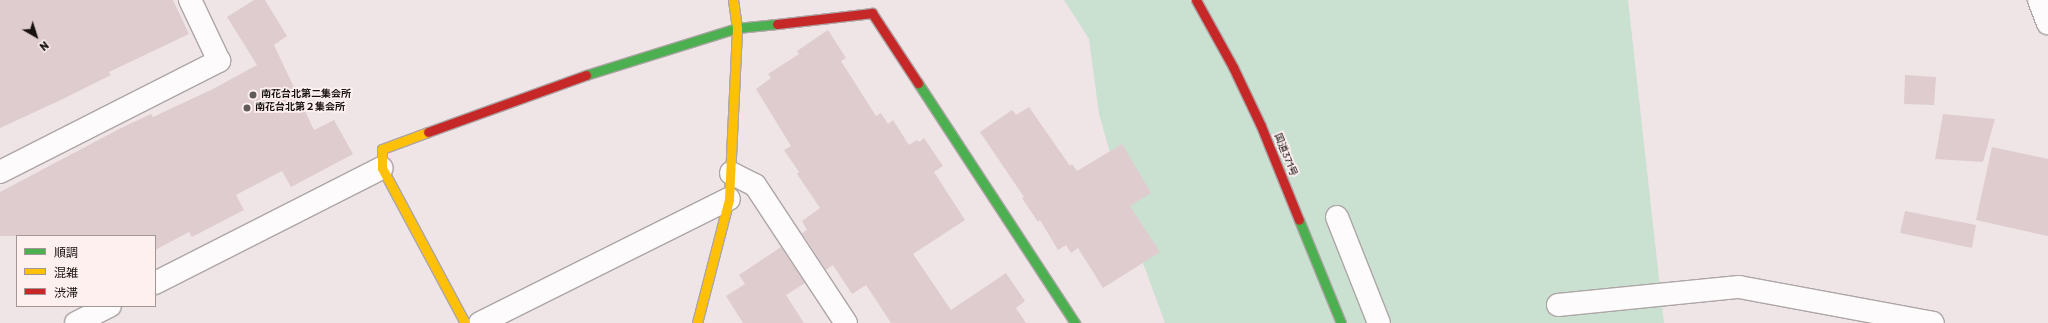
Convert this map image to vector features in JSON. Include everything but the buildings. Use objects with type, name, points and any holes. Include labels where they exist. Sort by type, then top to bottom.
[{"type":"main road","points":[[697,323],[729,198],[737,28],[733,0]]},
{"type":"main road","name":"国道371号","points":[[1196,0],[1233,67],[1261,126],[1341,323]]},
{"type":"main road","points":[[465,323],[382,168],[382,149],[565,82],[737,28],[872,12],[1075,323]]},
{"type":"street","points":[[0,172],[219,61],[190,0]]},
{"type":"street","points":[[2039,0],[2048,23]]},
{"type":"street","points":[[156,282],[382,168]]},
{"type":"street","points":[[731,173],[755,185],[846,323]]},
{"type":"street","points":[[480,323],[729,198]]},
{"type":"street","points":[[1337,217],[1379,323]]},
{"type":"street","points":[[1558,305],[1739,287],[1933,323]]},
{"type":"street","points":[[76,323],[108,307]]},
{"type":"green space","points":[[1064,0],[1628,0],[1664,323],[1165,323],[1136,244],[1099,114],[1089,39]]},
{"type":"traffic: fast","points":[[586,75],[737,28],[777,24]]},
{"type":"traffic: fast","points":[[918,83],[1075,323]]},
{"type":"traffic: fast","points":[[1299,220],[1341,323]]},
{"type":"traffic: slow","points":[[697,323],[729,199],[737,28],[733,0]]},
{"type":"traffic: slow","points":[[428,132],[382,149],[382,168],[465,323]]},
{"type":"traffic: jam","points":[[1196,0],[1233,67],[1261,126],[1299,220]]},
{"type":"traffic: jam","points":[[777,24],[872,13],[918,83]]},
{"type":"traffic: jam","points":[[428,132],[586,75]]},
{"type":"place","name":"南花台北第二集会所","points":[[253,95]]},
{"type":"place","name":"南花台北第２集会所","points":[[247,108]]}]
